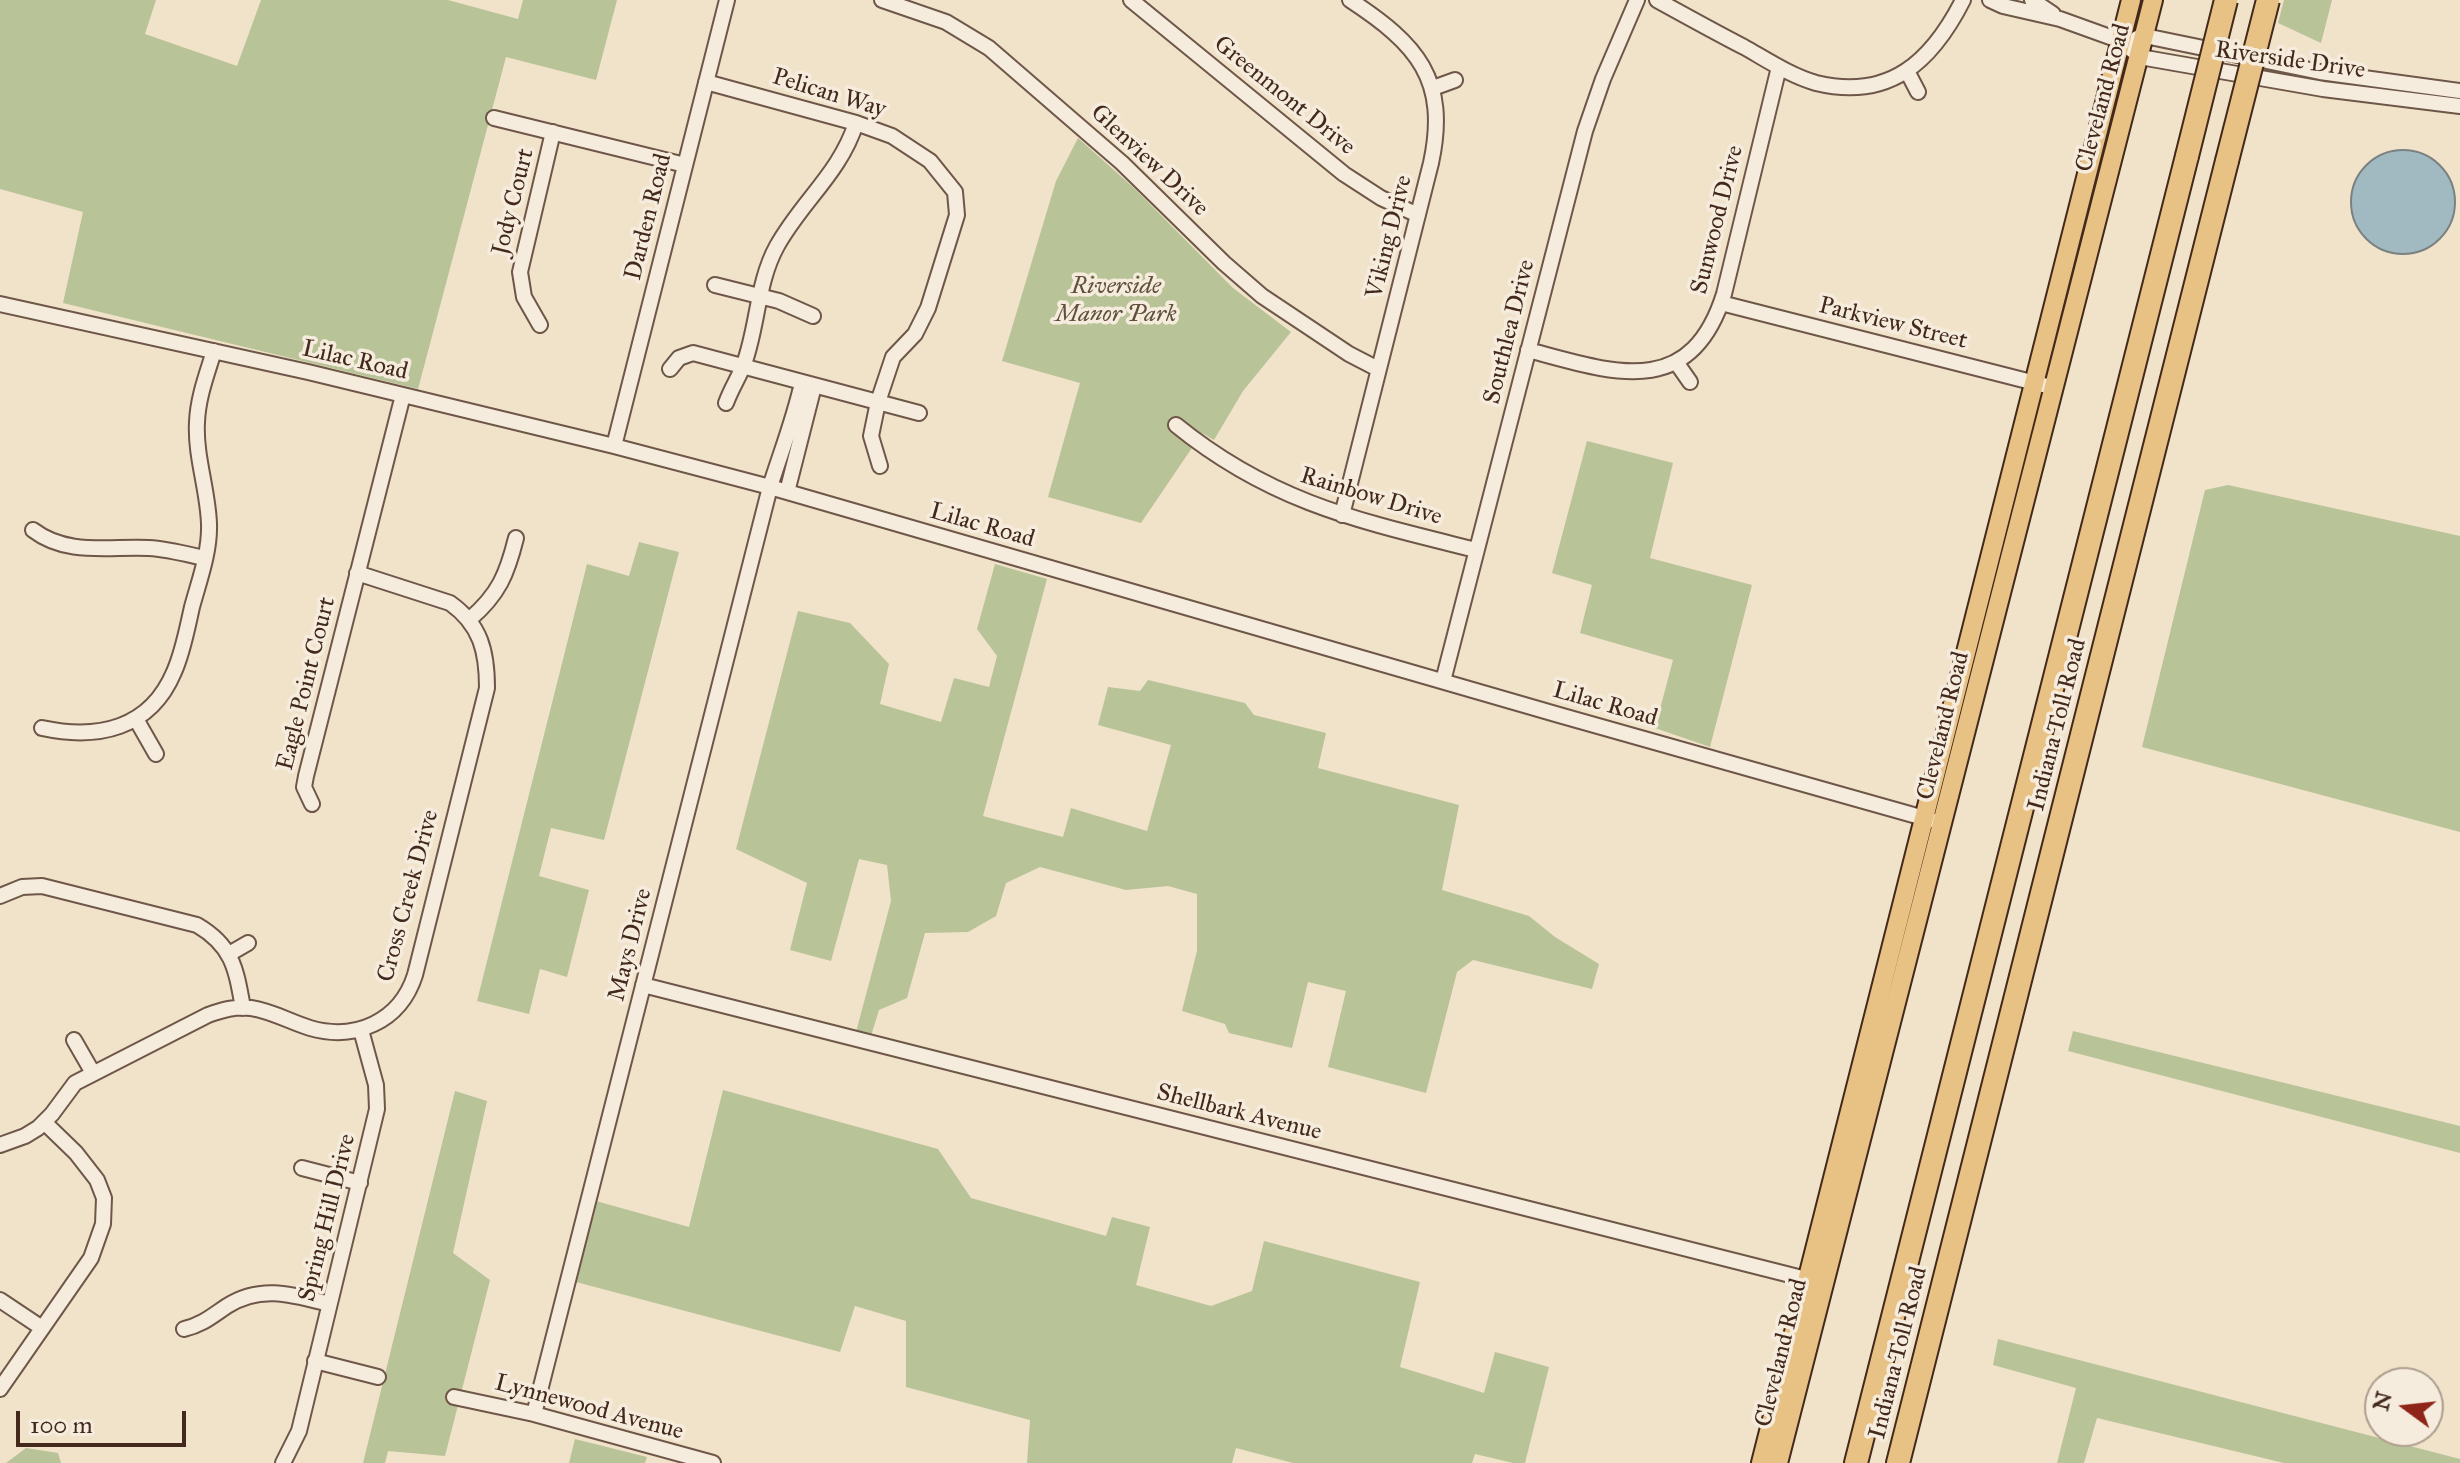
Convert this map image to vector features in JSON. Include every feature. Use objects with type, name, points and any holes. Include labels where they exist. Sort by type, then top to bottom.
[{"type":"highway","name":"Indiana Toll Road","points":[[1856,1463],[2226,0]]},
{"type":"highway","name":"Indiana Toll Road","points":[[1898,1463],[2268,0]]},
{"type":"main road","name":"Cleveland Road","points":[[1778,1463],[1816,1281],[1924,817],[2131,0]]},
{"type":"main road","name":"Cleveland Road","points":[[1761,1463],[1869,1103],[1944,823],[2153,0]]},
{"type":"street","name":"Darden Road","points":[[614,446],[727,0]]},
{"type":"street","name":"Glenview Drive","points":[[882,0],[915,5],[968,34],[1012,65],[1122,163],[1262,296],[1349,354],[1378,369]]},
{"type":"street","name":"Greenmont Drive","points":[[1131,0],[1344,174],[1381,198],[1418,215]]},
{"type":"street","name":"Viking Drive","points":[[1342,515],[1437,137],[1433,88],[1415,54],[1405,42],[1350,0]]},
{"type":"street","name":"Southlea Drive","points":[[1443,681],[1585,131],[1603,79],[1637,0]]},
{"type":"street","points":[[1657,0],[1779,67],[1834,86],[1873,84],[1907,71],[1937,45],[1963,0]]},
{"type":"street","points":[[1990,0],[2060,19],[2121,41],[2140,57]]},
{"type":"street","points":[[2032,0],[2060,19]]},
{"type":"street","name":"Riverside Drive","points":[[2121,41],[2145,36],[2320,72],[2460,91]]},
{"type":"street","name":"Riverside Drive","points":[[2140,57],[2323,89],[2460,106]]},
{"type":"street","name":"Sunwood Drive","points":[[1676,362],[1710,328],[1721,303],[1779,67]]},
{"type":"street","points":[[1907,71],[1918,92]]},
{"type":"street","points":[[1433,88],[1455,80]]},
{"type":"street","name":"Pelican Way","points":[[706,82],[856,123],[892,136],[930,161],[955,192],[957,204],[953,230],[928,308],[915,334],[893,357],[878,402]]},
{"type":"street","points":[[494,118],[685,165]]},
{"type":"street","points":[[726,403],[732,385],[744,366],[759,296],[776,248],[838,163],[856,123]]},
{"type":"street","name":"Jody Court","points":[[540,325],[524,297],[520,272],[553,132]]},
{"type":"street","points":[[715,285],[779,301],[813,316]]},
{"type":"street","name":"Parkview Street","points":[[1721,303],[2055,388]]},
{"type":"street","name":"Lilac Road","points":[[0,304],[403,395],[770,487],[1944,823]]},
{"type":"street","points":[[1528,350],[1607,371],[1661,368],[1676,362],[1690,382]]},
{"type":"street","points":[[42,728],[66,733],[97,733],[136,719],[161,695],[173,676],[204,558],[209,522],[197,421],[214,351]]},
{"type":"street","points":[[670,369],[679,358],[693,353],[919,413]]},
{"type":"street","points":[[787,492],[808,385]]},
{"type":"street","name":"Mays Drive","points":[[534,1414],[770,487],[808,385]]},
{"type":"street","name":"Eagle Point Court","points":[[312,804],[304,787],[306,776],[403,395]]},
{"type":"street","points":[[878,402],[871,436],[880,466]]},
{"type":"street","name":"Rainbow Drive","points":[[1176,425],[1220,459],[1300,501],[1476,550]]},
{"type":"street","points":[[33,530],[50,540],[85,549],[157,548],[204,558]]},
{"type":"street","points":[[357,573],[436,596],[470,619],[494,596],[516,538]]},
{"type":"street","name":"Cross Creek Drive","points":[[361,1030],[376,1024],[397,1007],[406,996],[415,975],[487,688],[487,662],[482,642],[470,619]]},
{"type":"street","points":[[136,719],[156,754]]},
{"type":"street","points":[[1,891],[42,886],[183,920],[210,933],[229,954],[237,975],[243,1008]]},
{"type":"street","points":[[229,954],[248,943]]},
{"type":"street","name":"Shellbark Avenue","points":[[643,985],[1816,1281]]},
{"type":"street","points":[[0,1145],[25,1136],[44,1122],[75,1083],[224,1009],[268,1012],[327,1032],[361,1030]]},
{"type":"street","name":"Spring Hill Drive","points":[[283,1463],[296,1440],[375,1119],[378,1097],[361,1030]]},
{"type":"street","points":[[74,1040],[93,1073]]},
{"type":"street","points":[[0,1389],[91,1258],[102,1232],[105,1210],[102,1192],[91,1171],[44,1122]]},
{"type":"street","points":[[302,1168],[360,1183]]},
{"type":"street","points":[[184,1329],[198,1326],[230,1304],[256,1293],[292,1294],[329,1304]]},
{"type":"street","points":[[0,1300],[42,1328]]},
{"type":"street","points":[[315,1361],[378,1377]]},
{"type":"street","name":"Lynnewood Avenue","points":[[454,1397],[534,1414],[713,1463]]},
{"type":"green space","points":[[0,0],[156,0],[145,34],[237,66],[261,0],[448,0],[518,19],[523,0],[617,0],[596,80],[506,57],[418,389],[63,303],[83,212],[0,189]]},
{"type":"green space","points":[[2284,0],[2332,0],[2321,43],[2278,23]]},
{"type":"green space","name":"Riverside Manor Park","points":[[1078,138],[1134,188],[1233,288],[1291,332],[1243,391],[1214,440],[1202,433],[1141,523],[1048,497],[1080,383],[1002,361],[1056,181]]},
{"type":"green space","points":[[1587,441],[1673,463],[1650,558],[1752,585],[1710,747],[1655,728],[1673,660],[1580,633],[1592,585],[1552,573]]},
{"type":"green space","points":[[2228,485],[2460,536],[2460,832],[2142,747],[2205,490]]},
{"type":"green space","points":[[639,542],[679,552],[604,840],[551,828],[539,876],[589,890],[567,977],[540,969],[529,1014],[477,1001],[587,564],[629,576]]},
{"type":"green space","points":[[995,564],[1047,579],[983,816],[1063,837],[1071,808],[1147,831],[1171,745],[1098,725],[1108,687],[1140,691],[1148,680],[1245,703],[1254,715],[1326,733],[1318,768],[1459,805],[1442,890],[1529,916],[1555,937],[1599,964],[1592,989],[1473,960],[1457,972],[1426,1093],[1328,1067],[1346,991],[1308,982],[1292,1048],[1229,1033],[1225,1024],[1182,1011],[1197,951],[1197,894],[1168,886],[1126,890],[1040,867],[1006,883],[996,916],[968,932],[925,933],[907,998],[879,1010],[871,1036],[856,1032],[891,901],[887,865],[859,859],[831,961],[790,950],[807,883],[736,849],[798,611],[850,623],[889,664],[880,704],[941,722],[954,678],[989,687],[997,656],[977,629]]},
{"type":"green space","points":[[2073,1031],[2460,1126],[2460,1153],[2068,1051]]},
{"type":"green space","points":[[723,1090],[938,1149],[971,1198],[1106,1236],[1112,1217],[1150,1227],[1136,1285],[1211,1306],[1252,1291],[1264,1241],[1420,1282],[1400,1367],[1484,1393],[1495,1352],[1549,1367],[1525,1463],[1475,1454],[1472,1463],[1293,1463],[1236,1448],[1232,1463],[1027,1463],[1030,1420],[906,1387],[906,1321],[855,1306],[840,1352],[576,1282],[596,1201],[689,1227]]},
{"type":"green space","points":[[455,1091],[487,1101],[453,1253],[490,1280],[445,1456],[388,1451],[385,1463],[363,1463]]},
{"type":"green space","points":[[1998,1339],[2364,1434],[2364,1447],[2414,1447],[2460,1459],[2460,1463],[2284,1463],[2097,1418],[2084,1463],[2057,1463],[2076,1388],[1993,1365]]},
{"type":"green space","points":[[575,1439],[647,1457],[645,1463],[569,1463]]},
{"type":"green space","points":[[26,1448],[58,1453],[61,1463],[6,1463]]},
{"type":"water","points":[[2403,150],[2423,154],[2440,165],[2451,182],[2455,202],[2451,222],[2440,239],[2423,250],[2403,254],[2383,250],[2366,239],[2355,222],[2351,202],[2355,182],[2366,165],[2383,154]]}]
